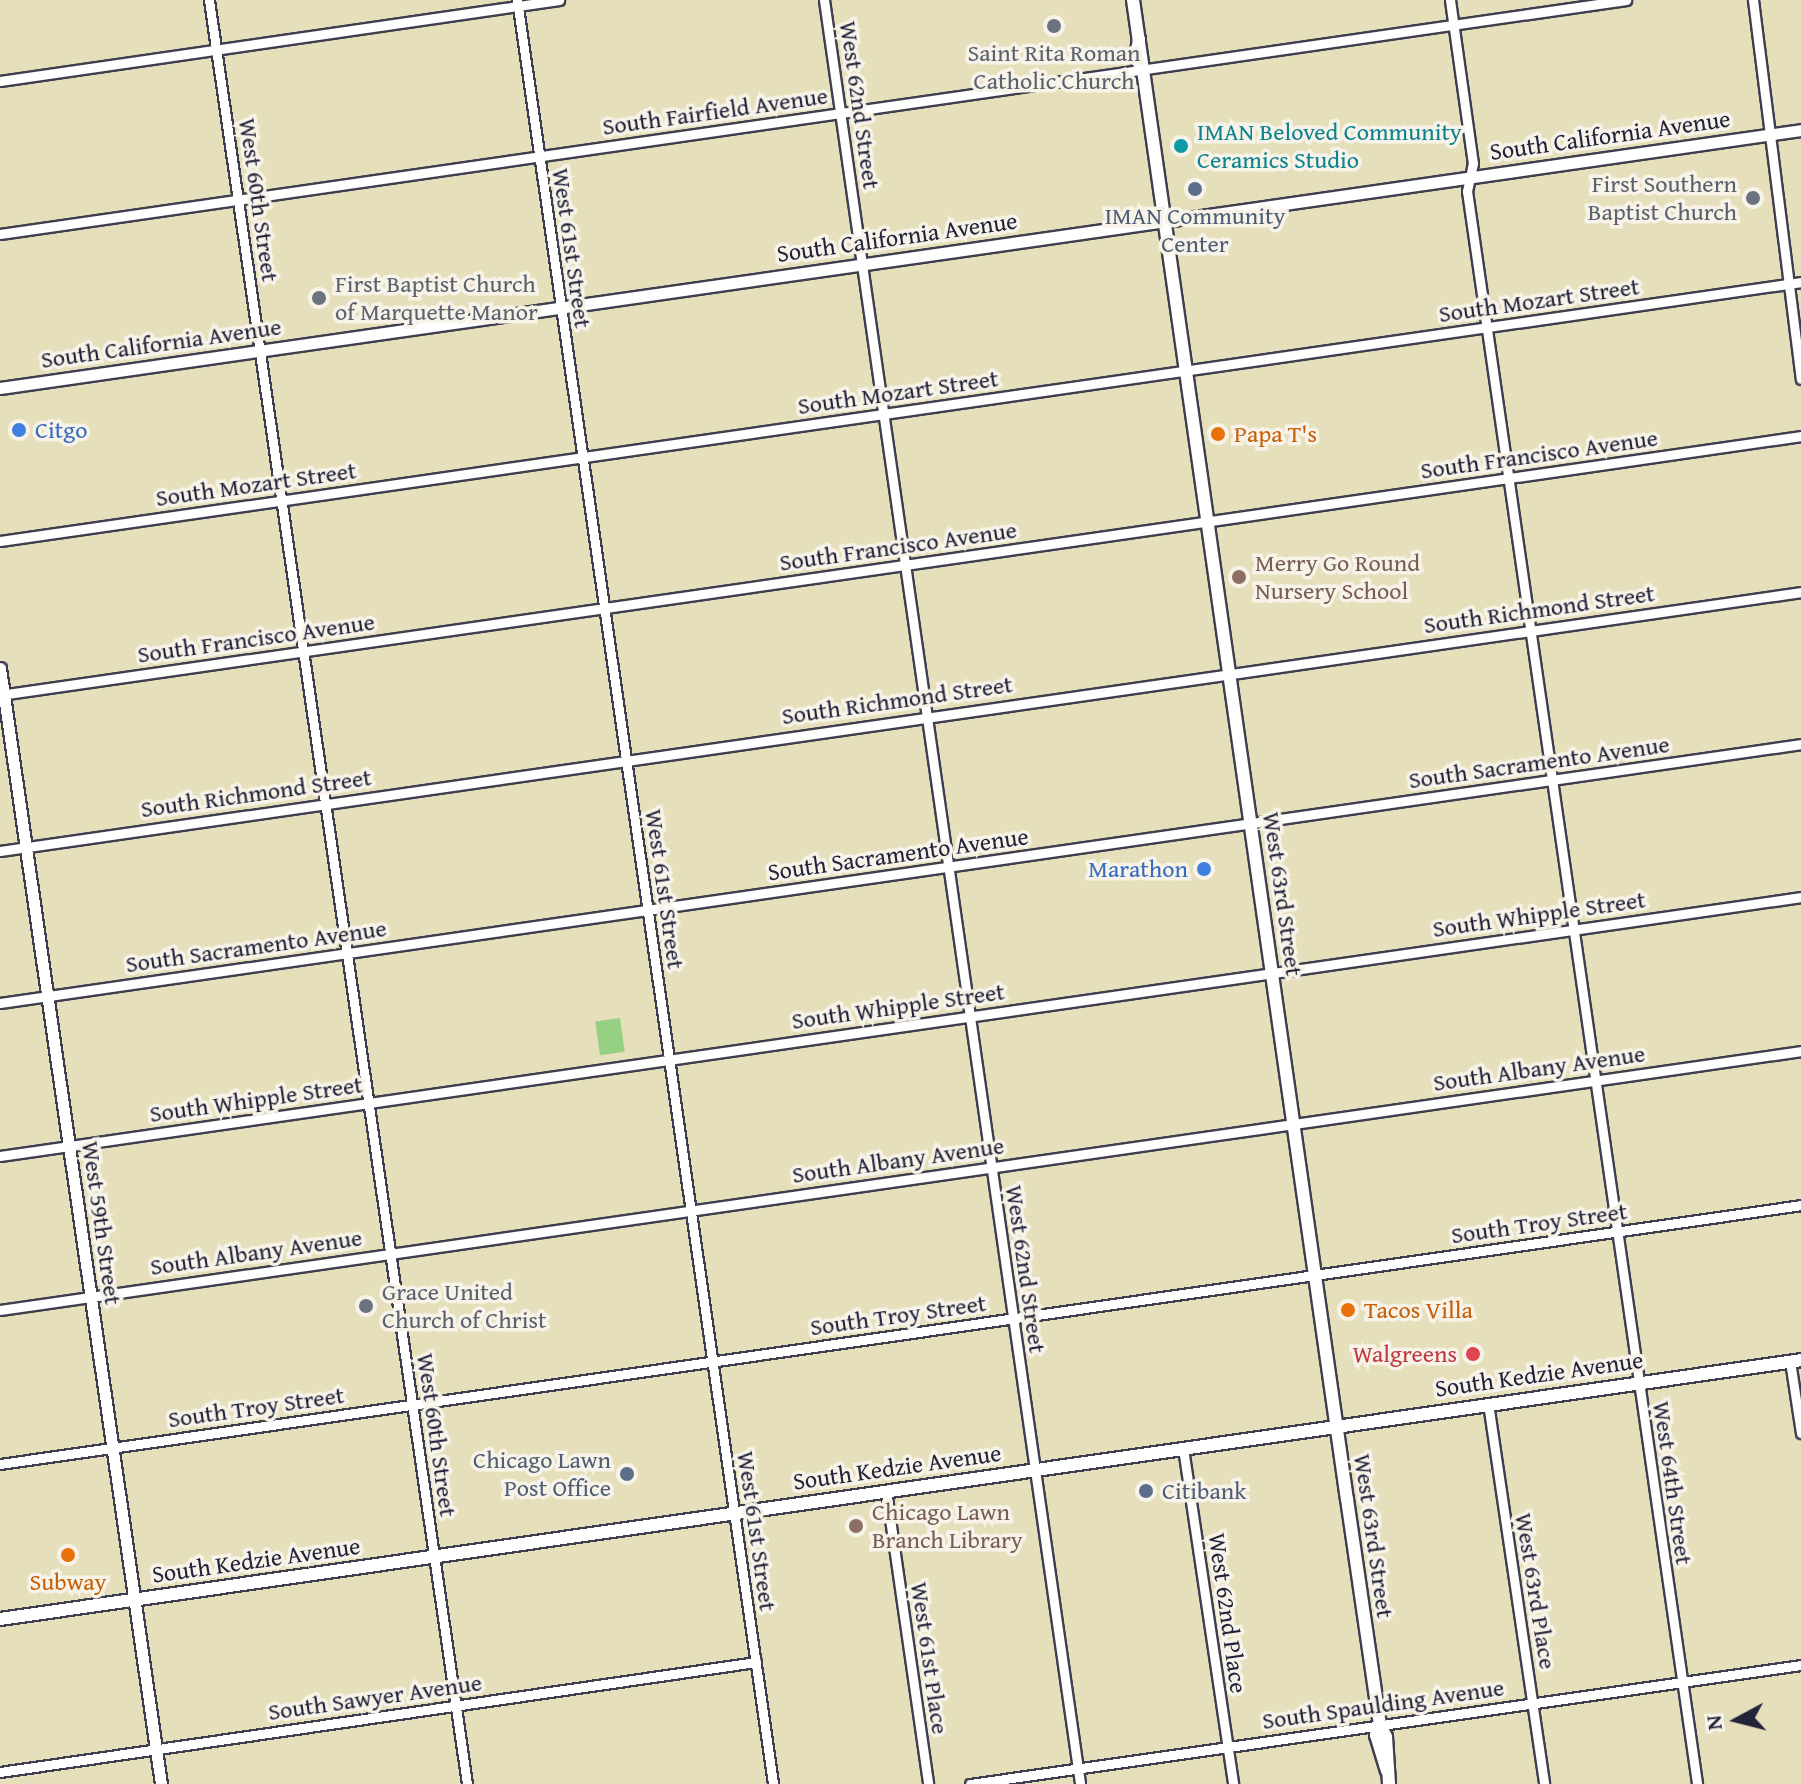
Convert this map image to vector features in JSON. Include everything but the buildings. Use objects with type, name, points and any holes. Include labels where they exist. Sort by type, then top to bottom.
[{"type":"main road","name":"West 63rd Street","points":[[1133,0],[1139,39],[1136,58],[1143,70],[1380,1725],[1376,1739],[1388,1777]]},
{"type":"main road","name":"South Kedzie Avenue","points":[[0,1619],[1796,1360]]},
{"type":"street","name":"West 60th Street","points":[[209,0],[467,1784]]},
{"type":"street","points":[[0,81],[517,3],[559,0]]},
{"type":"street","name":"West 62nd Street","points":[[824,0],[1080,1784]]},
{"type":"street","name":"West 64th Street","points":[[1450,0],[1470,177],[1467,191],[1697,1784]]},
{"type":"street","name":"South Fairfield Avenue","points":[[0,234],[1626,0]]},
{"type":"street","points":[[1753,0],[1801,379]]},
{"type":"street","name":"West 61st Street","points":[[517,3],[773,1784]]},
{"type":"street","name":"South California Avenue","points":[[0,388],[1801,130]]},
{"type":"street","name":"South Mozart Street","points":[[0,541],[1801,282]]},
{"type":"street","name":"South Francisco Avenue","points":[[2,694],[1801,436]]},
{"type":"street","name":"South Richmond Street","points":[[0,851],[1801,592]]},
{"type":"street","name":"West 59th Street","points":[[0,668],[161,1784]]},
{"type":"street","name":"South Sacramento Avenue","points":[[0,1003],[1801,744]]},
{"type":"street","name":"South Whipple Street","points":[[0,1156],[1801,897]]},
{"type":"street","name":"South Albany Avenue","points":[[0,1310],[1801,1051]]},
{"type":"street","name":"South Troy Street","points":[[0,1464],[1801,1205]]},
{"type":"street","points":[[1796,1360],[1801,1433]]},
{"type":"street","name":"West 63rd Place","points":[[1488,1403],[1544,1784]]},
{"type":"street","name":"West 62nd Place","points":[[1183,1448],[1233,1784]]},
{"type":"street","name":"West 61st Place","points":[[886,1491],[928,1784]]},
{"type":"street","name":"South Sawyer Avenue","points":[[0,1772],[756,1662]]},
{"type":"street","name":"South Spaulding Avenue","points":[[970,1784],[1801,1665]]},
{"type":"green space","points":[[620,1018],[625,1052],[600,1055],[595,1021]]},
{"type":"place","name":"Saint Rita Roman Catholic Church","points":[[1054,26]]},
{"type":"place","name":"IMAN Beloved Community Ceramics Studio","points":[[1181,146]]},
{"type":"place","name":"IMAN Community Center","points":[[1195,189]]},
{"type":"place","name":"First Southern Baptist Church","points":[[1753,198]]},
{"type":"place","name":"First Baptist Church of Marquette Manor","points":[[319,298]]},
{"type":"place","name":"Citgo","points":[[19,430]]},
{"type":"place","name":"Papa T's","points":[[1218,434]]},
{"type":"place","name":"Merry Go Round Nursery School","points":[[1239,577]]},
{"type":"place","name":"Marathon","points":[[1204,869]]},
{"type":"place","name":"Grace United Church of Christ","points":[[366,1306]]},
{"type":"place","name":"Tacos Villa","points":[[1348,1310]]},
{"type":"place","name":"Walgreens","points":[[1473,1354]]},
{"type":"place","name":"Chicago Lawn Post Office","points":[[627,1474]]},
{"type":"place","name":"Citibank","points":[[1146,1491]]},
{"type":"place","name":"Chicago Lawn Branch Library","points":[[856,1526]]},
{"type":"place","name":"Subway","points":[[68,1555]]}]
